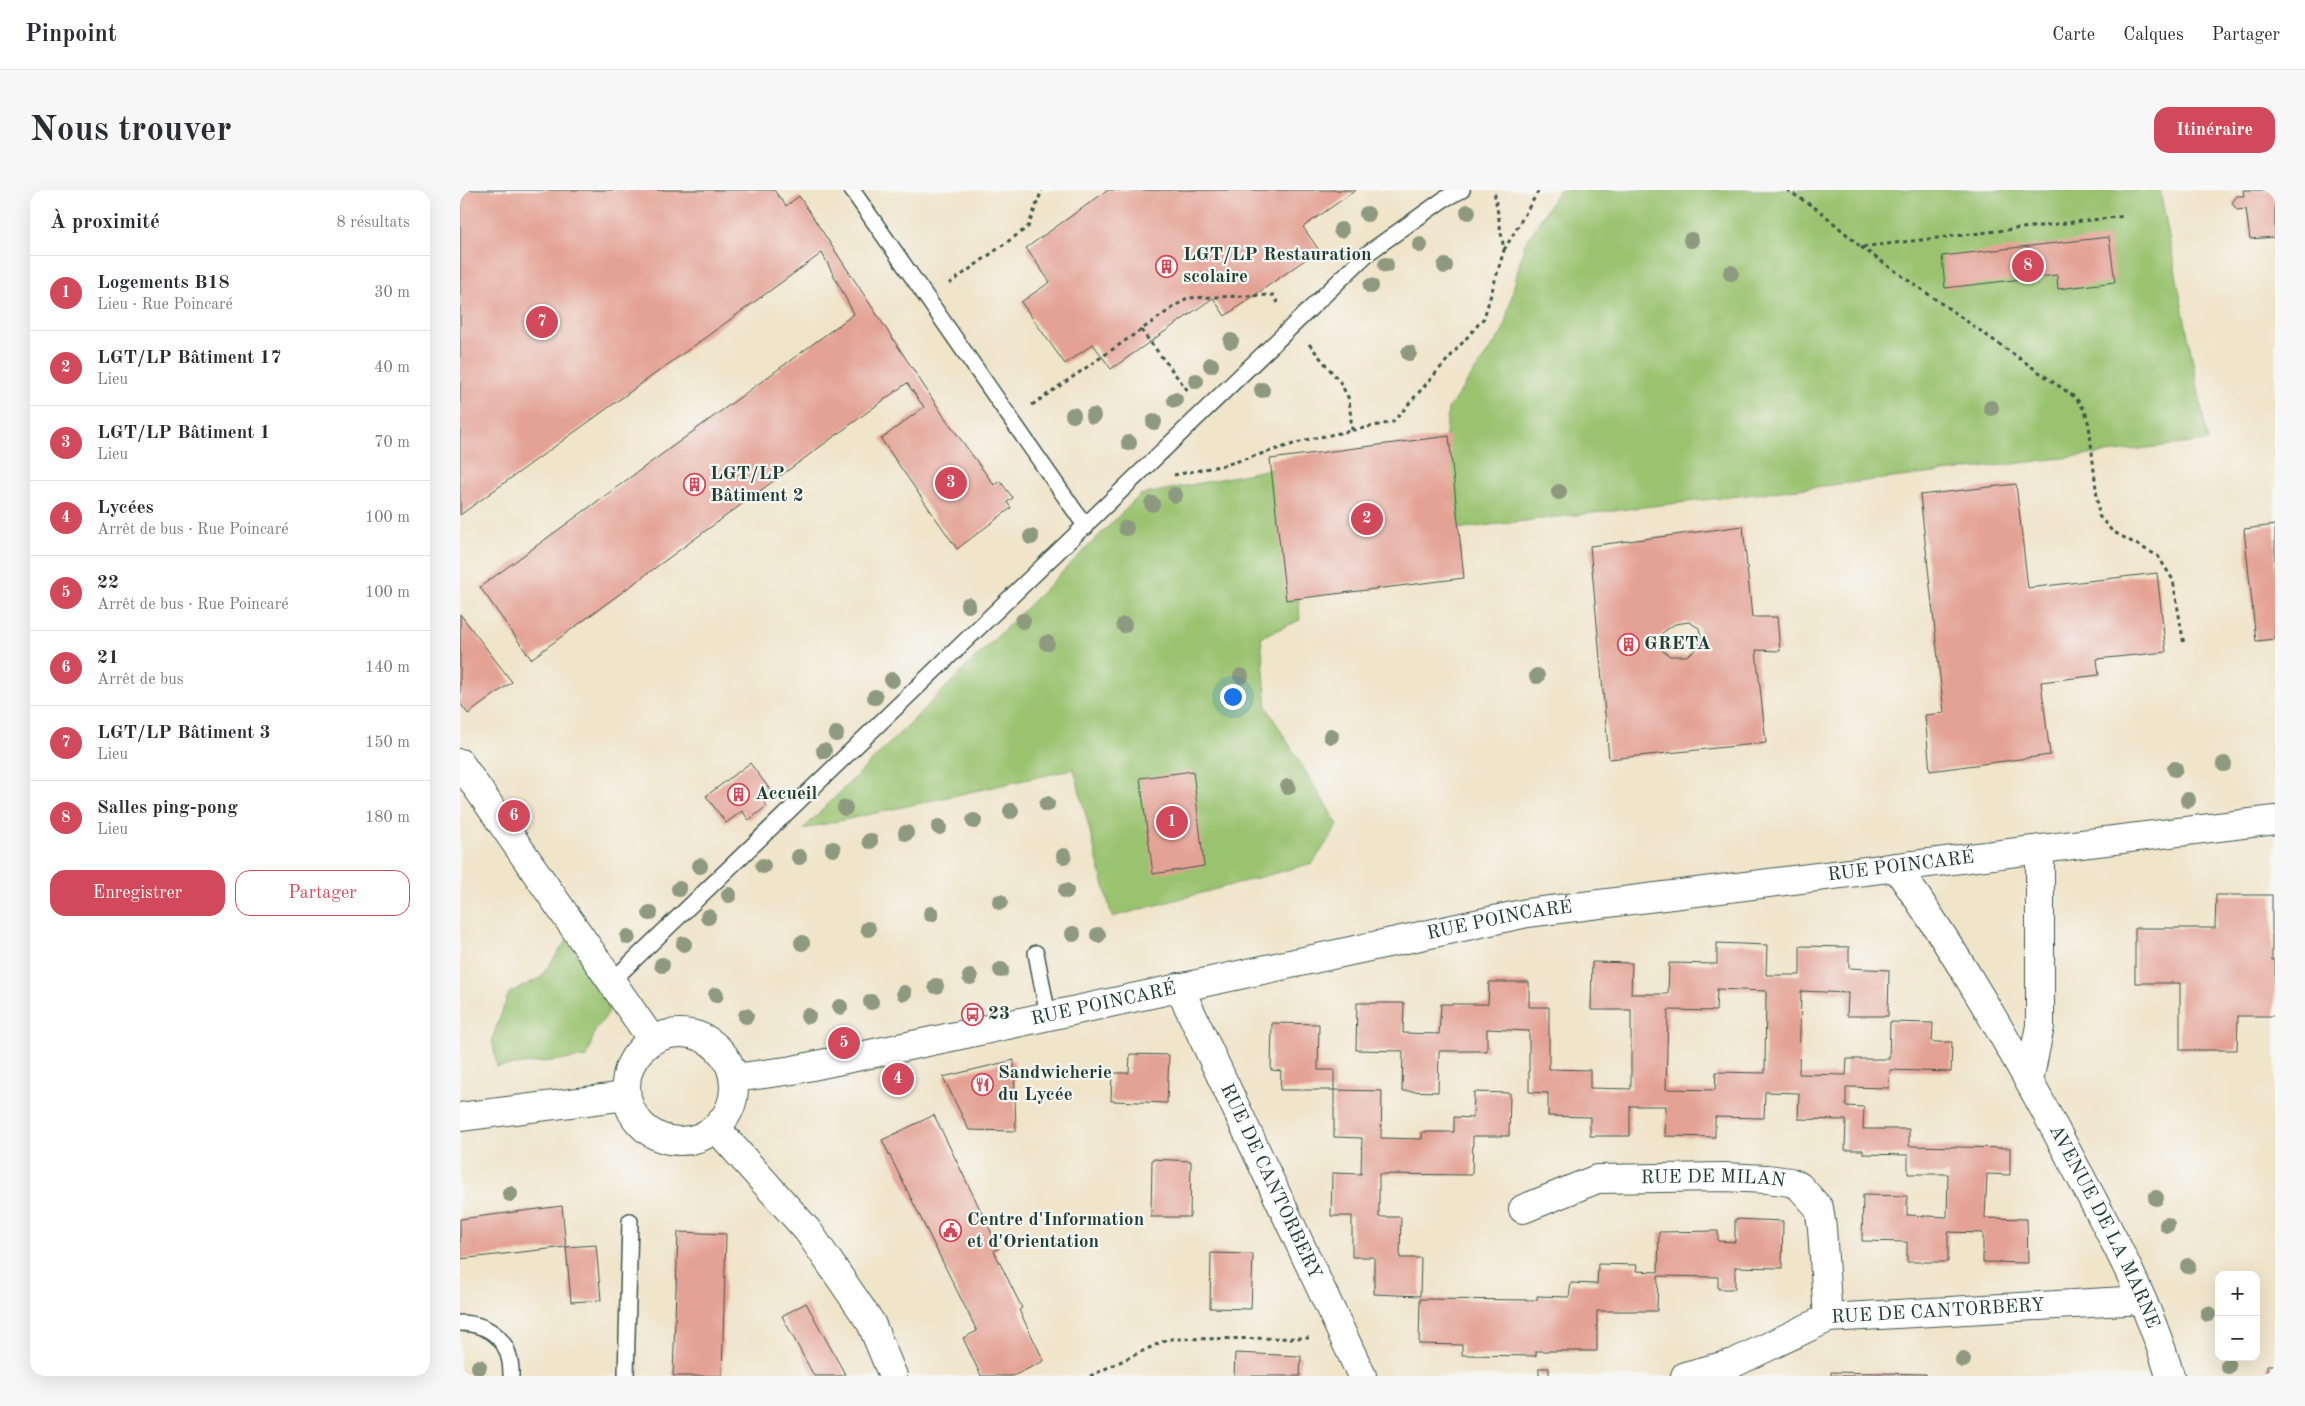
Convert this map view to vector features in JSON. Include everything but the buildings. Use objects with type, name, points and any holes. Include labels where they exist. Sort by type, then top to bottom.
[{"type":"street","points":[[460,763],[652,1040]]},
{"type":"street","name":"RUE POINCARÉ","points":[[735,1078],[793,1070],[1527,913],[2275,820]]},
{"type":"street","points":[[2029,1081],[2040,1026],[2040,850]]},
{"type":"street","name":"AVENUE DE LA MARNE","points":[[1896,867],[1949,944],[2029,1081],[2088,1191],[2142,1300],[2170,1376]]},
{"type":"street","name":"RUE DE CANTORBERY","points":[[1179,987],[1362,1376]]},
{"type":"street","points":[[686,1032],[703,1037],[718,1047],[729,1061],[735,1078],[735,1097],[728,1114],[716,1128],[702,1137],[686,1141],[670,1140],[654,1135],[641,1125],[631,1111],[626,1096],[626,1079],[631,1064],[639,1050],[652,1040],[668,1033],[686,1032]]},
{"type":"street","points":[[460,1117],[626,1096]]},
{"type":"street","points":[[716,1128],[808,1231],[871,1324],[893,1376]]},
{"type":"street","name":"RUE DE MILAN","points":[[1523,1209],[1597,1179],[1723,1177],[1790,1182],[1799,1186],[1819,1208],[1828,1318]]},
{"type":"street","name":"RUE DE CANTORBERY","points":[[1685,1376],[1734,1369],[1828,1318],[2142,1300]]},
{"type":"lane","points":[[852,190],[1086,527]]},
{"type":"lane","points":[[612,981],[736,860],[1086,527],[1368,253],[1444,199],[1462,190]]},
{"type":"lane","points":[[1036,953],[1048,1016]]},
{"type":"lane","points":[[626,1376],[630,1220]]},
{"type":"lane","points":[[460,1323],[472,1324],[487,1329],[500,1339],[507,1349],[511,1376]]},
{"type":"path","points":[[928,299],[1028,227],[1042,190]]},
{"type":"path","points":[[1494,190],[1504,250]]},
{"type":"path","points":[[1129,484],[1225,466],[1310,439],[1393,422],[1484,318],[1504,250],[1539,190]]},
{"type":"path","points":[[1787,190],[1820,211],[1861,247],[2076,398],[2085,411],[2089,425],[2099,516],[2112,531],[2158,556],[2173,580],[2184,645]]},
{"type":"path","points":[[1861,247],[2125,216]]},
{"type":"path","points":[[1011,419],[1187,298],[1273,295],[1344,390],[1349,399],[1352,430]]},
{"type":"path","points":[[1142,330],[1204,412]]},
{"type":"path","points":[[1090,1376],[1168,1339],[1345,1339]]},
{"type":"green space","points":[[1559,190],[2160,190],[2208,441],[1439,531],[1448,409],[1503,331],[1524,246]]},
{"type":"green space","points":[[1291,465],[1300,620],[1261,637],[1267,708],[1338,825],[1313,863],[1112,917],[1074,769],[803,829],[1140,495]]},
{"type":"green space","points":[[567,940],[607,999],[609,1012],[595,1031],[587,1057],[497,1067],[492,1039],[509,993],[540,978]]},
{"type":"place","name":"LGT/LP Restauration scolaire","points":[[1167,266]]},
{"type":"place","name":"Salles ping-pong","points":[[2028,266]]},
{"type":"place","name":"LGT/LP Bâtiment 3","points":[[542,322]]},
{"type":"place","name":"LGT/LP Bâtiment 1","points":[[951,483]]},
{"type":"place","name":"LGT/LP Bâtiment 2","points":[[694,485]]},
{"type":"place","name":"LGT/LP Bâtiment 17","points":[[1367,519]]},
{"type":"place","name":"GRETA","points":[[1628,644]]},
{"type":"place","name":"Accueil","points":[[739,794]]},
{"type":"place","name":"21","points":[[514,816]]},
{"type":"place","name":"Logements B18","points":[[1172,822]]},
{"type":"place","name":"23","points":[[972,1014]]},
{"type":"place","name":"22","points":[[844,1043]]},
{"type":"place","name":"Lycées","points":[[898,1079]]},
{"type":"place","name":"Sandwicherie du Lycée","points":[[982,1084]]},
{"type":"place","name":"Centre d'Information et d'Orientation","points":[[951,1231]]}]
